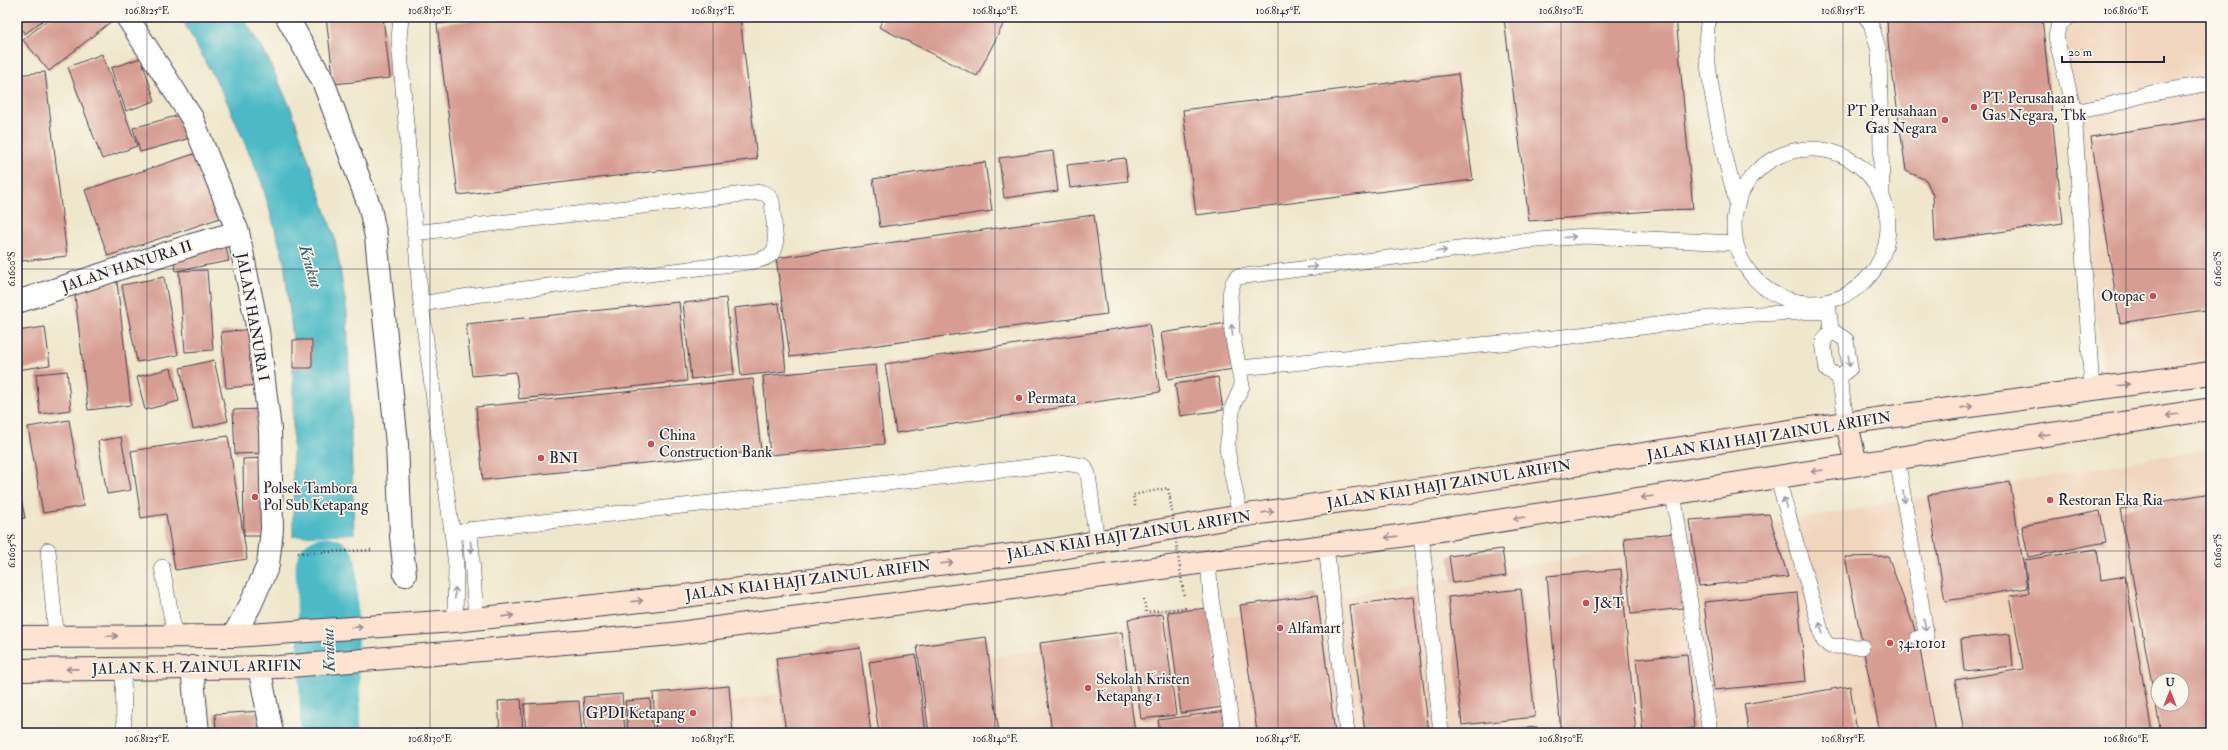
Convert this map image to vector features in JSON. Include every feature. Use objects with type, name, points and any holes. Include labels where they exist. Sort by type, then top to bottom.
[{"type":"main road","name":"JALAN KIAI HAJI ZAINUL ARIFIN","points":[[17,637],[233,636],[465,620],[683,596],[1097,543],[1240,516],[1847,424],[2211,373]]},
{"type":"main road","points":[[1208,562],[1421,533],[2211,409]]},
{"type":"main road","points":[[1847,424],[1856,464]]},
{"type":"main road","name":"JALAN K. H. ZAINUL ARIFIN","points":[[17,670],[269,667],[672,634],[1208,562]]},
{"type":"street","name":"JALAN HANURA I","points":[[127,17],[192,118],[238,232],[258,331],[270,430],[272,529],[268,565],[250,606],[233,636]]},
{"type":"street","points":[[287,17],[323,81],[370,208],[376,237],[397,444],[401,536],[405,575]]},
{"type":"street","name":"JALAN HANURA II","points":[[17,302],[195,244],[238,232]]},
{"type":"street","points":[[192,667],[198,733]]},
{"type":"street","points":[[269,667],[272,733]]},
{"type":"lane","points":[[400,17],[399,38],[421,304],[456,566],[465,620]]},
{"type":"lane","points":[[1711,17],[1707,32],[1707,66],[1728,171],[1737,203]]},
{"type":"lane","points":[[1866,17],[1871,24],[1879,51],[1882,198]]},
{"type":"lane","points":[[2069,17],[2059,24],[2056,37],[2074,112],[2092,390]]},
{"type":"lane","points":[[2074,112],[2109,105],[2147,94],[2211,83]]},
{"type":"lane","points":[[1240,368],[1564,337],[1734,315],[1828,306],[1863,283],[1876,267],[1885,249],[1888,229],[1886,210],[1880,191],[1868,174],[1852,162],[1834,153],[1814,149],[1794,152],[1775,158],[1767,164],[1746,185],[1737,203],[1734,223],[1736,243],[1742,262],[1754,278],[1774,294],[1788,300],[1828,306]]},
{"type":"lane","points":[[414,233],[761,192],[768,195],[772,201],[776,244],[775,250],[769,257],[756,261],[483,294],[421,304]]},
{"type":"lane","points":[[1240,516],[1227,449],[1233,406],[1242,386],[1240,368],[1232,333],[1230,294],[1233,283],[1241,276],[1530,241],[1585,236],[1736,243]]},
{"type":"lane","points":[[1828,306],[1831,330],[1823,342],[1826,370],[1839,377]]},
{"type":"lane","points":[[1831,330],[1846,340],[1850,368],[1839,377]]},
{"type":"lane","points":[[1839,377],[1847,424]]},
{"type":"lane","points":[[1897,458],[1926,633],[1926,636],[1918,638]]},
{"type":"lane","points":[[452,532],[1065,463],[1084,466],[1088,474],[1097,543]]},
{"type":"lane","points":[[1777,476],[1824,641],[1830,646],[1862,647]]},
{"type":"lane","points":[[1673,493],[1710,733]]},
{"type":"lane","points":[[465,620],[470,529]]},
{"type":"lane","points":[[1421,533],[1441,733]]},
{"type":"lane","points":[[1326,546],[1347,733]]},
{"type":"lane","points":[[48,550],[56,636]]},
{"type":"lane","points":[[1208,562],[1211,598],[1233,733]]},
{"type":"lane","points":[[162,567],[175,636]]},
{"type":"lane","points":[[123,668],[124,725]]},
{"type":"path","points":[[1133,495],[1168,488],[1184,597]]},
{"type":"path","points":[[294,553],[354,551]]},
{"type":"path","points":[[1146,612],[1185,608],[1184,603]]},
{"type":"shaded area","points":[[2076,17],[2211,17],[2211,380],[2109,396],[2052,26]]},
{"type":"shaded area","points":[[2211,448],[2211,733],[552,733]]},
{"type":"water","points":[[181,17],[243,17],[268,59],[292,111],[335,239],[347,312],[354,534],[293,537],[293,368],[312,368],[312,340],[293,340],[284,261],[262,183],[225,97]]},
{"type":"water","points":[[362,673],[356,733],[310,733],[311,680]]},
{"type":"pier","points":[[354,534],[354,536],[293,539],[293,537]]},
{"type":"pier","points":[[362,671],[364,673],[361,698],[309,702],[310,678]]},
{"type":"building","points":[[17,17],[47,17],[25,34],[17,24]]},
{"type":"building","points":[[51,17],[110,17],[113,20],[49,71],[23,40]]},
{"type":"building","points":[[326,17],[383,17],[390,78],[334,84]]},
{"type":"building","points":[[499,17],[740,17],[757,159],[458,195],[437,24]]},
{"type":"building","points":[[884,17],[1007,17],[977,76],[879,27]]},
{"type":"building","points":[[1676,17],[1693,209],[1529,221],[1504,18]]},
{"type":"building","name":"PT. Perusahaan Gas Negara, Tbk","points":[[1887,17],[2042,17],[2063,223],[1935,241],[1933,195],[1926,180],[1906,171],[1888,42]]},
{"type":"building","points":[[102,54],[137,146],[102,159],[68,67]]},
{"type":"building","points":[[141,58],[155,101],[126,111],[111,68]]},
{"type":"building","points":[[45,72],[67,256],[22,261],[17,220],[17,75]]},
{"type":"building","points":[[1458,74],[1473,180],[1196,215],[1183,110]]},
{"type":"building","points":[[187,113],[194,137],[140,152],[133,128]]},
{"type":"building","points":[[2211,118],[2211,309],[2120,323],[2091,137]]},
{"type":"building","points":[[1053,151],[1058,191],[1004,198],[999,158]]},
{"type":"building","points":[[197,153],[220,218],[108,256],[85,190]]},
{"type":"building","points":[[1125,158],[1128,181],[1070,188],[1067,165]]},
{"type":"building","points":[[985,162],[992,211],[880,227],[873,179]]},
{"type":"building","points":[[1094,215],[1107,314],[790,357],[776,258]]},
{"type":"building","points":[[225,242],[229,261],[176,271],[172,252]]},
{"type":"building","points":[[207,270],[213,350],[185,352],[179,271]]},
{"type":"building","points":[[164,277],[178,355],[137,362],[122,285]]},
{"type":"building","points":[[117,282],[131,405],[88,410],[74,287]]},
{"type":"building","points":[[726,298],[734,374],[691,379],[683,303]]},
{"type":"building","points":[[679,302],[687,381],[519,399],[516,372],[472,376],[466,324]]},
{"type":"building","points":[[779,303],[786,371],[741,376],[734,308]]},
{"type":"building","points":[[1227,323],[1234,369],[1168,379],[1161,333]]},
{"type":"building","points":[[1149,324],[1160,392],[896,433],[885,364]]},
{"type":"building","points":[[45,327],[50,365],[17,370],[17,331]]},
{"type":"building","points":[[253,329],[258,385],[226,388],[221,332]]},
{"type":"building","points":[[293,340],[312,340],[312,368],[293,368]]},
{"type":"building","points":[[214,360],[228,421],[193,429],[180,368]]},
{"type":"building","points":[[876,365],[884,444],[770,455],[763,376]]},
{"type":"building","points":[[171,368],[179,401],[145,410],[137,377]]},
{"type":"building","points":[[67,371],[71,410],[40,414],[36,374]]},
{"type":"building","points":[[1218,377],[1223,410],[1180,416],[1175,384]]},
{"type":"building","points":[[753,379],[761,451],[483,480],[476,407]]},
{"type":"building","points":[[263,409],[264,453],[235,454],[233,410]]},
{"type":"building","points":[[69,420],[84,506],[43,513],[28,427]]},
{"type":"building","points":[[228,436],[247,559],[175,570],[166,514],[141,518],[131,451]]},
{"type":"building","points":[[121,437],[131,490],[107,494],[98,441]]},
{"type":"building","name":"Polsek Tambora Pol Sub Ketapang","points":[[266,458],[268,536],[244,536],[243,459]]},
{"type":"building","points":[[17,480],[25,518],[17,519]]},
{"type":"building","points":[[2010,482],[2027,588],[1945,601],[1928,495]]},
{"type":"building","points":[[2211,493],[2211,733],[2161,733],[2157,712],[2190,712],[2190,672],[2150,673],[2120,509]]},
{"type":"building","points":[[2100,511],[2106,542],[2028,557],[2022,526]]},
{"type":"building","points":[[1769,514],[1788,577],[1699,586],[1690,520]]},
{"type":"building","points":[[1676,533],[1683,608],[1631,614],[1624,538]]},
{"type":"building","points":[[1502,549],[1506,576],[1453,583],[1449,556]]},
{"type":"building","points":[[2097,549],[2101,580],[2125,576],[2152,733],[1964,733],[1955,680],[2023,669],[2010,596],[2029,593],[2024,560]]},
{"type":"building","name":"34.10101","points":[[1888,556],[1918,638],[1935,733],[1880,733],[1845,557]]},
{"type":"building","points":[[1621,569],[1636,733],[1561,733],[1547,576]]},
{"type":"building","points":[[1521,589],[1535,717],[1462,725],[1448,597]]},
{"type":"building","points":[[1797,593],[1806,681],[1714,690],[1704,602]]},
{"type":"building","points":[[1317,595],[1335,733],[1257,733],[1240,605]]},
{"type":"building","points":[[1413,597],[1429,733],[1365,733],[1349,605]]},
{"type":"building","points":[[1209,608],[1223,707],[1181,713],[1168,612]]},
{"type":"building","points":[[1163,614],[1176,715],[1141,719],[1128,619]]},
{"type":"building","name":"Sekolah Kristen Ketapang 1","points":[[1122,632],[1135,733],[1052,733],[1040,643]]},
{"type":"building","points":[[2010,634],[2013,666],[1964,671],[1961,639]]},
{"type":"building","points":[[986,637],[999,733],[929,733],[917,646]]},
{"type":"building","points":[[860,647],[871,733],[786,733],[776,658]]},
{"type":"building","points":[[1687,654],[1694,728],[1643,733],[1636,659]]},
{"type":"building","points":[[916,655],[926,733],[879,733],[869,662]]},
{"type":"building","name":"GPDI Ketapang","points":[[729,686],[733,733],[656,733],[653,693]]},
{"type":"building","points":[[1850,686],[1857,733],[1749,733],[1744,704]]},
{"type":"building","points":[[622,694],[625,733],[586,733],[583,697]]},
{"type":"building","points":[[521,699],[523,733],[500,733],[498,701]]},
{"type":"building","points":[[650,699],[653,733],[628,733],[625,701]]},
{"type":"building","points":[[579,701],[582,733],[526,733],[524,704]]},
{"type":"building","points":[[262,711],[263,733],[216,733],[215,714]]},
{"type":"building","points":[[1226,711],[1229,733],[1160,733],[1158,720]]},
{"type":"building","points":[[1537,727],[1538,733],[1487,733],[1487,732]]},
{"type":"building","points":[[499,728],[499,733],[445,732]]},
{"type":"waterway","name":"Krukut","points":[[326,567],[331,733]]},
{"type":"place","name":"PT. Perusahaan Gas Negara, Tbk","points":[[1974,107]]},
{"type":"place","name":"PT Perusahaan Gas Negara","points":[[1945,120]]},
{"type":"place","name":"Otopac","points":[[2153,296]]},
{"type":"place","name":"Permata","points":[[1019,398]]},
{"type":"place","name":"China Construction Bank","points":[[651,444]]},
{"type":"place","name":"BNI","points":[[541,458]]},
{"type":"place","name":"Polsek Tambora Pol Sub Ketapang","points":[[255,497]]},
{"type":"place","name":"Restoran Eka Ria","points":[[2050,500]]},
{"type":"place","name":"J&T","points":[[1586,603]]},
{"type":"place","name":"Alfamart","points":[[1280,628]]},
{"type":"place","name":"34.10101","points":[[1890,643]]},
{"type":"place","name":"Sekolah Kristen Ketapang 1","points":[[1088,688]]},
{"type":"place","name":"GPDI Ketapang","points":[[693,713]]}]
